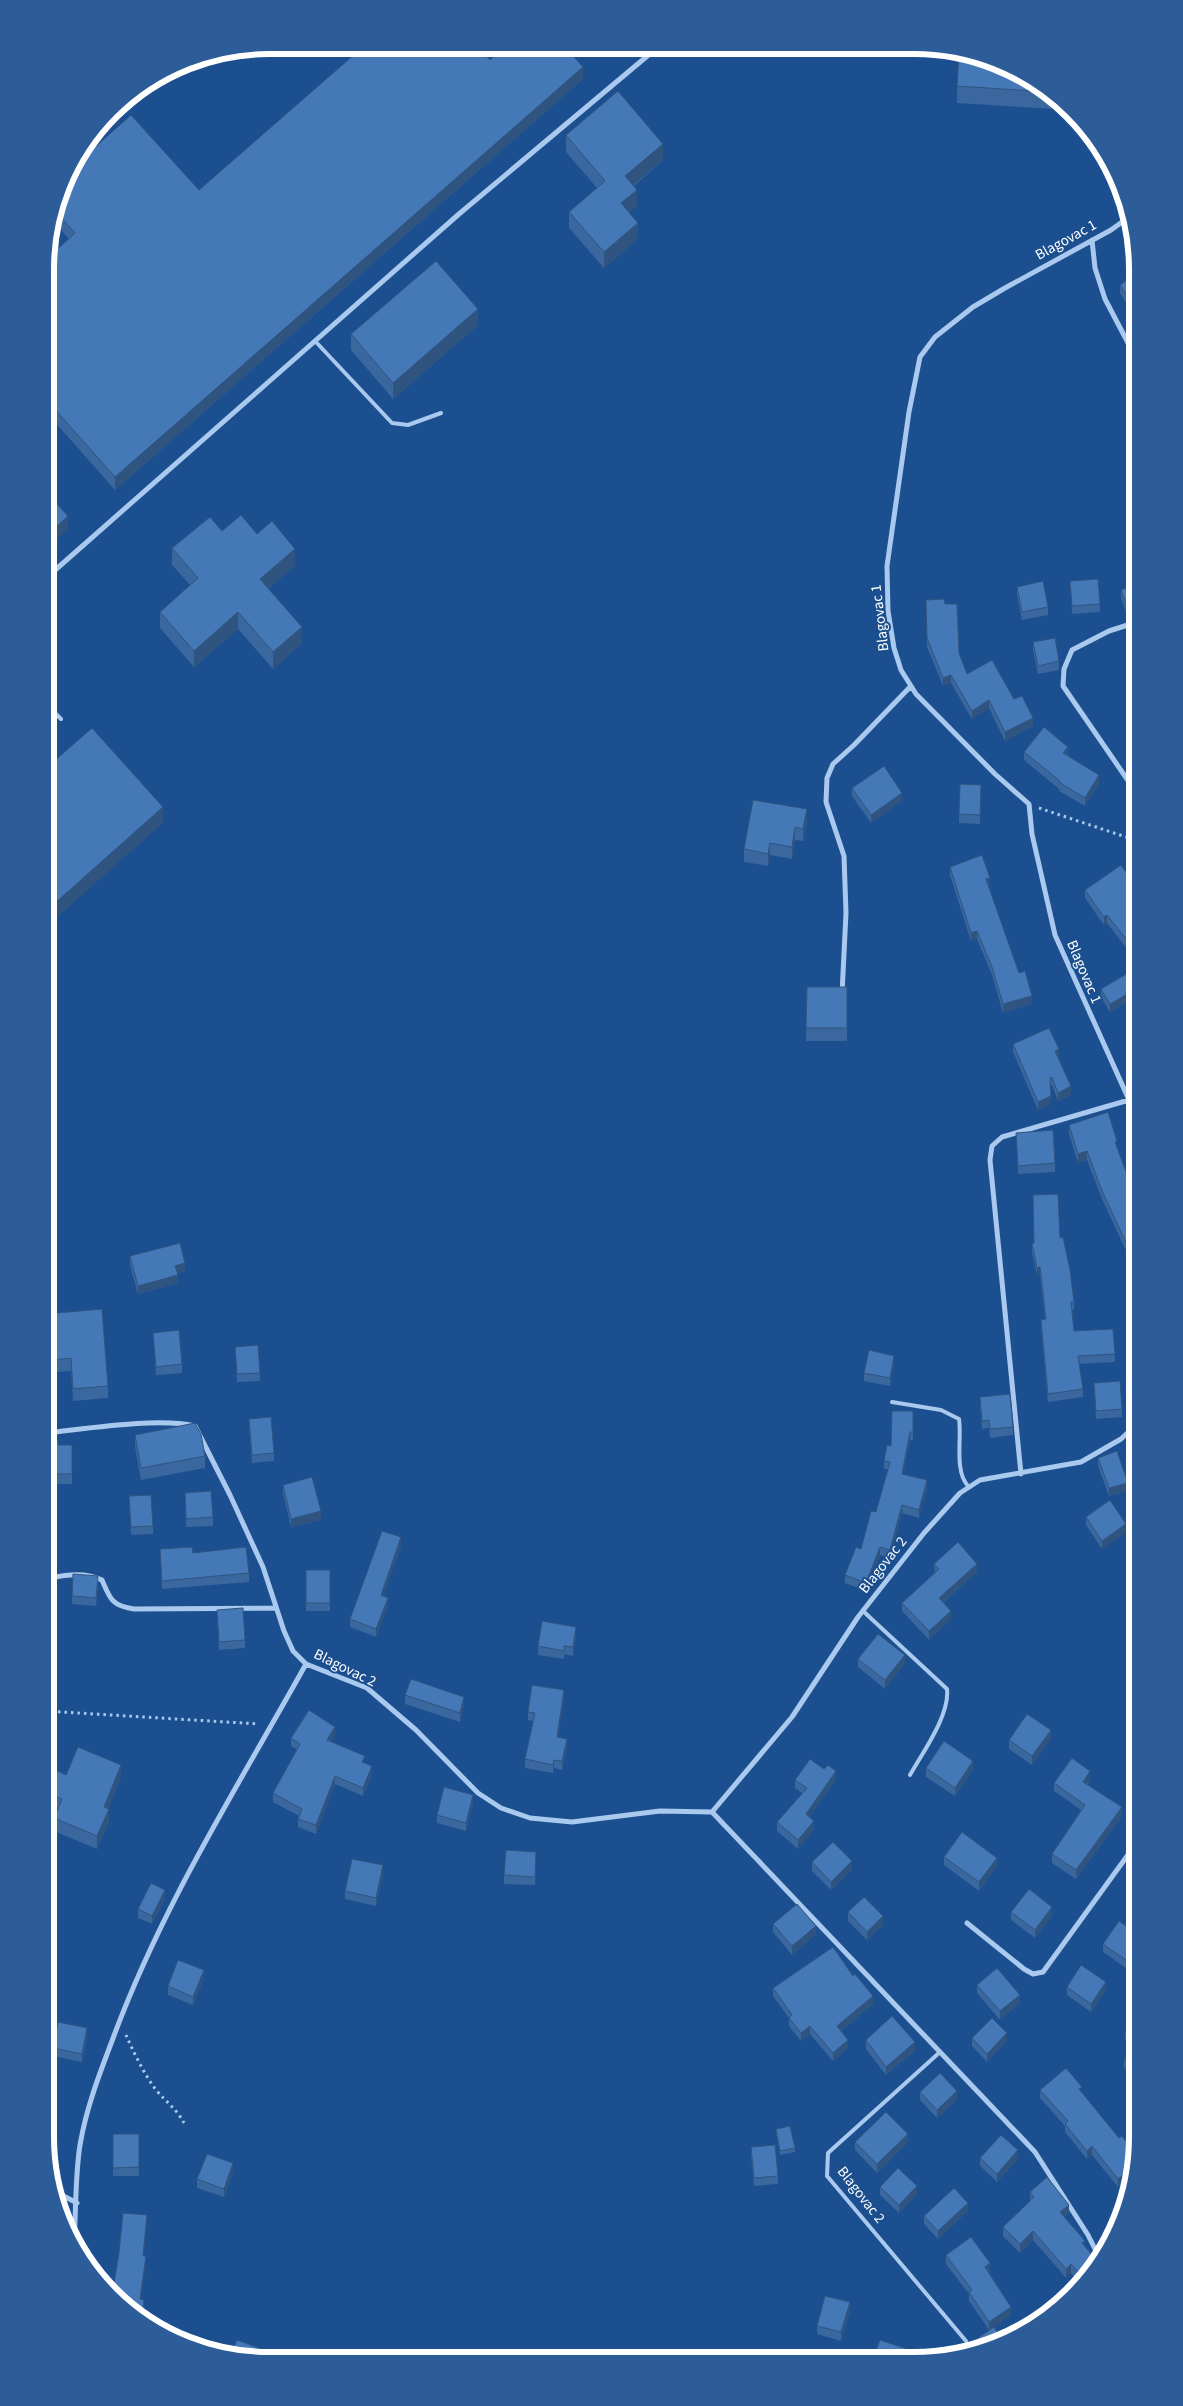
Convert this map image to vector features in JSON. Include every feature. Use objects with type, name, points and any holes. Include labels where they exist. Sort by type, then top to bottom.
[{"type":"street","points":[[54,571],[458,214],[650,54]]},
{"type":"street","name":"Blagovac 1","points":[[1124,221],[973,308],[935,337],[920,357],[909,412],[887,566],[888,611],[894,648],[901,670],[916,694],[995,774],[1029,804],[1032,834],[1055,935],[1129,1100]]},
{"type":"street","points":[[1092,240],[1095,268],[1105,299],[1129,345]]},
{"type":"street","points":[[1129,624],[1109,631],[1072,650],[1064,669],[1063,686],[1129,782]]},
{"type":"street","points":[[842,994],[846,913],[844,856],[826,802],[827,778],[833,764],[911,686]]},
{"type":"street","points":[[1021,1474],[990,1160],[992,1146],[1002,1137],[1129,1100]]},
{"type":"street","name":"Blagovac 2","points":[[54,1432],[152,1424],[182,1423],[194,1426],[230,1495],[263,1567],[276,1608],[293,1651],[306,1664],[367,1688],[416,1730],[478,1793],[501,1808],[530,1818],[572,1822],[660,1811],[712,1812],[792,1717],[863,1611],[924,1533],[968,1486],[980,1480],[1081,1462],[1121,1439],[1129,1431]]},
{"type":"street","points":[[54,1578],[83,1574],[93,1576],[102,1580],[110,1598],[116,1605],[134,1609],[276,1608]]},
{"type":"street","points":[[75,2230],[80,2146],[94,2091],[119,2020],[155,1936],[234,1787],[306,1664]]},
{"type":"street","points":[[712,1812],[1035,2152],[1088,2235],[1096,2252]]},
{"type":"street","points":[[967,1923],[1024,1969],[1033,1974],[1042,1972],[1129,1853]]},
{"type":"street","points":[[61,2194],[77,2202]]},
{"type":"lane","points":[[112,122],[147,91]]},
{"type":"lane","points":[[315,341],[392,422],[408,425],[441,413]]},
{"type":"lane","points":[[54,712],[61,719]]},
{"type":"lane","points":[[892,1402],[941,1410],[959,1419],[963,1480],[968,1486]]},
{"type":"lane","points":[[863,1611],[947,1689],[948,1700],[940,1720],[910,1775]]},
{"type":"lane","name":"Blagovac 2","points":[[940,2052],[828,2153],[826,2164],[827,2176],[966,2341]]},
{"type":"path","points":[[1029,804],[1129,837]]},
{"type":"path","points":[[54,1712],[272,1724]]},
{"type":"path","points":[[119,2020],[135,2055],[157,2090],[176,2108],[184,2123]]},
{"type":"building","points":[[355,54],[485,54],[490,60],[496,54],[571,54],[583,67],[115,477],[54,408],[54,255],[54,252],[75,233],[60,217],[61,213],[70,187],[87,154],[131,115],[199,190]]},
{"type":"building","points":[[959,59],[996,70],[1036,91],[957,86]]},
{"type":"building","points":[[618,91],[663,144],[625,176],[637,190],[621,203],[638,223],[604,252],[569,212],[605,181],[566,135]]},
{"type":"building","points":[[436,261],[478,309],[393,383],[351,334]]},
{"type":"building","points":[[1129,278],[1129,298],[1120,285]]},
{"type":"building","points":[[54,501],[68,516],[54,529]]},
{"type":"building","points":[[241,515],[257,534],[272,521],[295,549],[260,579],[302,627],[273,652],[238,612],[194,651],[160,612],[198,578],[172,548],[210,517],[222,531]]},
{"type":"building","points":[[1098,579],[1100,604],[1072,606],[1070,581]]},
{"type":"building","points":[[1043,581],[1048,607],[1022,612],[1017,587]]},
{"type":"building","points":[[1129,587],[1129,611],[1121,590]]},
{"type":"building","points":[[944,599],[945,604],[957,604],[959,653],[967,674],[992,660],[1014,699],[1022,696],[1033,718],[1005,732],[989,700],[972,711],[951,675],[943,678],[927,638],[926,600]]},
{"type":"building","points":[[1055,638],[1059,661],[1038,666],[1033,642]]},
{"type":"building","points":[[1044,727],[1068,747],[1063,753],[1099,775],[1085,798],[1059,782],[1024,752]]},
{"type":"building","points":[[92,728],[163,807],[54,904],[54,761]]},
{"type":"building","points":[[884,766],[902,793],[871,815],[852,788]]},
{"type":"building","points":[[960,784],[981,785],[980,815],[959,814]]},
{"type":"building","points":[[753,800],[807,809],[803,829],[795,827],[792,847],[770,843],[768,854],[744,849]]},
{"type":"building","points":[[982,855],[990,878],[986,879],[1019,973],[1025,971],[1032,996],[1003,1004],[992,967],[977,931],[971,933],[950,867]]},
{"type":"building","points":[[1121,865],[1129,876],[1129,942],[1107,915],[1104,917],[1085,890]]},
{"type":"building","points":[[1129,972],[1129,993],[1110,1004],[1101,989]]},
{"type":"building","points":[[807,987],[847,987],[847,1028],[806,1028]]},
{"type":"building","points":[[1049,1028],[1059,1049],[1055,1051],[1071,1086],[1058,1093],[1052,1077],[1050,1078],[1051,1096],[1038,1102],[1013,1044]]},
{"type":"building","points":[[1108,1112],[1117,1141],[1115,1142],[1129,1180],[1129,1249],[1102,1191],[1087,1151],[1078,1154],[1069,1125]]},
{"type":"building","points":[[1053,1130],[1055,1163],[1018,1166],[1016,1133]]},
{"type":"building","points":[[1058,1194],[1060,1238],[1063,1237],[1074,1302],[1071,1302],[1074,1331],[1113,1329],[1115,1354],[1078,1356],[1083,1389],[1048,1394],[1041,1320],[1046,1319],[1040,1267],[1037,1268],[1032,1244],[1034,1243],[1033,1195]]},
{"type":"building","points":[[180,1243],[185,1263],[175,1266],[178,1275],[138,1286],[130,1256]]},
{"type":"building","points":[[102,1309],[108,1386],[73,1389],[71,1358],[54,1360],[54,1313]]},
{"type":"building","points":[[179,1330],[182,1364],[156,1367],[153,1333]]},
{"type":"building","points":[[258,1345],[260,1373],[237,1374],[235,1347]]},
{"type":"building","points":[[869,1350],[894,1356],[890,1378],[864,1373]]},
{"type":"building","points":[[1120,1381],[1122,1409],[1096,1411],[1094,1383]]},
{"type":"building","points":[[1010,1394],[1013,1427],[990,1429],[989,1420],[982,1421],[980,1397]]},
{"type":"building","points":[[892,1411],[913,1411],[913,1432],[910,1432],[902,1474],[927,1480],[919,1510],[902,1505],[890,1550],[880,1547],[866,1583],[845,1575],[856,1547],[861,1549],[871,1511],[876,1512],[890,1462],[884,1461],[887,1445],[891,1446]]},
{"type":"building","points":[[271,1417],[274,1453],[252,1455],[249,1419]]},
{"type":"building","points":[[195,1423],[201,1434],[205,1456],[141,1468],[135,1435]]},
{"type":"building","points":[[54,1440],[58,1440],[58,1445],[72,1445],[72,1474],[56,1474],[55,1483]]},
{"type":"building","points":[[1117,1451],[1128,1483],[1109,1488],[1098,1458]]},
{"type":"building","points":[[312,1477],[321,1511],[291,1519],[283,1485]]},
{"type":"building","points":[[211,1491],[213,1517],[186,1519],[185,1493]]},
{"type":"building","points":[[151,1495],[153,1526],[131,1527],[129,1496]]},
{"type":"building","points":[[1110,1500],[1126,1524],[1102,1541],[1086,1517]]},
{"type":"building","points":[[382,1531],[401,1537],[381,1595],[388,1598],[376,1629],[350,1619]]},
{"type":"building","points":[[958,1542],[977,1564],[939,1598],[951,1611],[929,1631],[902,1603],[939,1569],[934,1564]]},
{"type":"building","points":[[192,1547],[193,1553],[246,1547],[249,1573],[162,1581],[160,1549]]},
{"type":"building","points":[[306,1570],[330,1570],[330,1603],[306,1603]]},
{"type":"building","points":[[73,1574],[98,1576],[96,1598],[72,1596]]},
{"type":"building","points":[[243,1608],[245,1640],[219,1642],[217,1610]]},
{"type":"building","points":[[542,1621],[576,1627],[573,1647],[564,1646],[564,1651],[538,1646]]},
{"type":"building","points":[[878,1634],[905,1655],[885,1680],[858,1659]]},
{"type":"building","points":[[411,1679],[464,1697],[460,1713],[405,1695]]},
{"type":"building","points":[[532,1685],[564,1690],[557,1737],[567,1739],[562,1761],[554,1760],[553,1765],[525,1759],[535,1713],[528,1712]]},
{"type":"building","points":[[309,1710],[335,1727],[327,1740],[365,1756],[362,1762],[372,1766],[363,1788],[335,1776],[316,1825],[298,1819],[302,1809],[273,1793],[300,1744],[291,1738]]},
{"type":"building","points":[[1027,1714],[1051,1730],[1032,1756],[1009,1740]]},
{"type":"building","points":[[944,1741],[973,1761],[955,1788],[926,1768]]},
{"type":"building","points":[[78,1747],[121,1765],[104,1807],[109,1809],[97,1836],[54,1818],[62,1799],[54,1796],[54,1772],[55,1770],[66,1775]]},
{"type":"building","points":[[1072,1758],[1090,1771],[1083,1782],[1122,1807],[1076,1870],[1052,1854],[1085,1805],[1054,1783]]},
{"type":"building","points":[[810,1759],[824,1769],[828,1765],[836,1771],[806,1814],[814,1821],[798,1840],[777,1822],[807,1788],[795,1780]]},
{"type":"building","points":[[444,1787],[473,1795],[466,1823],[437,1815]]},
{"type":"building","points":[[962,1832],[997,1858],[979,1882],[944,1857]]},
{"type":"building","points":[[833,1842],[852,1861],[831,1882],[812,1862]]},
{"type":"building","points":[[506,1850],[536,1852],[535,1877],[504,1875]]},
{"type":"building","points":[[352,1859],[383,1865],[376,1898],[345,1891]]},
{"type":"building","points":[[151,1883],[165,1890],[152,1916],[138,1909]]},
{"type":"building","points":[[1029,1889],[1052,1907],[1035,1930],[1011,1912]]},
{"type":"building","points":[[864,1897],[883,1916],[867,1932],[848,1912]]},
{"type":"building","points":[[797,1904],[816,1926],[792,1946],[773,1924]]},
{"type":"building","points":[[1119,1921],[1129,1928],[1129,1956],[1126,1960],[1103,1944]]},
{"type":"building","points":[[833,1947],[853,1976],[855,1974],[873,1996],[837,2026],[848,2040],[833,2053],[810,2026],[801,2033],[789,2018],[792,2015],[773,1988]]},
{"type":"building","points":[[178,1960],[204,1970],[193,1997],[168,1986]]},
{"type":"building","points":[[1081,1965],[1106,1982],[1091,2004],[1067,1987]]},
{"type":"building","points":[[997,1968],[1020,1995],[1000,2011],[977,1985]]},
{"type":"building","points":[[892,2016],[915,2042],[886,2067],[866,2040]]},
{"type":"building","points":[[992,2018],[1007,2033],[987,2054],[972,2038]]},
{"type":"building","points":[[58,2022],[87,2028],[82,2054],[54,2048]]},
{"type":"building","points":[[1129,2026],[1129,2034],[1125,2032]]},
{"type":"building","points":[[1129,2054],[1129,2064],[1124,2060]]},
{"type":"building","points":[[1066,2068],[1082,2087],[1079,2089],[1119,2138],[1122,2136],[1129,2145],[1126,2173],[1118,2179],[1092,2146],[1087,2151],[1065,2124],[1068,2121],[1040,2090]]},
{"type":"building","points":[[940,2073],[957,2091],[937,2110],[920,2092]]},
{"type":"building","points":[[886,2112],[908,2134],[877,2164],[855,2142]]},
{"type":"building","points":[[790,2126],[795,2148],[780,2151],[776,2129]]},
{"type":"building","points":[[113,2134],[139,2134],[139,2167],[113,2168]]},
{"type":"building","points":[[1001,2135],[1018,2150],[997,2174],[980,2158]]},
{"type":"building","points":[[775,2145],[778,2176],[754,2178],[751,2147]]},
{"type":"building","points":[[207,2154],[233,2163],[224,2189],[197,2179]]},
{"type":"building","points":[[898,2168],[917,2186],[899,2205],[880,2187]]},
{"type":"building","points":[[1047,2177],[1069,2205],[1060,2212],[1085,2241],[1082,2243],[1093,2256],[1080,2274],[1071,2264],[1066,2269],[1033,2231],[1020,2244],[1003,2227],[1034,2197],[1030,2192]]},
{"type":"building","points":[[954,2188],[968,2203],[938,2231],[924,2216]]},
{"type":"building","points":[[123,2213],[147,2215],[143,2256],[146,2256],[140,2299],[144,2300],[143,2311],[114,2286]]},
{"type":"building","points":[[971,2237],[990,2263],[985,2267],[1011,2307],[989,2322],[969,2292],[972,2290],[946,2255]]},
{"type":"building","points":[[825,2296],[850,2302],[841,2332],[817,2326]]},
{"type":"building","points":[[994,2327],[999,2335],[980,2342],[978,2338]]},
{"type":"building","points":[[237,2340],[259,2348],[258,2352],[233,2349]]},
{"type":"building","points":[[880,2340],[907,2349],[906,2352],[875,2352]]}]
